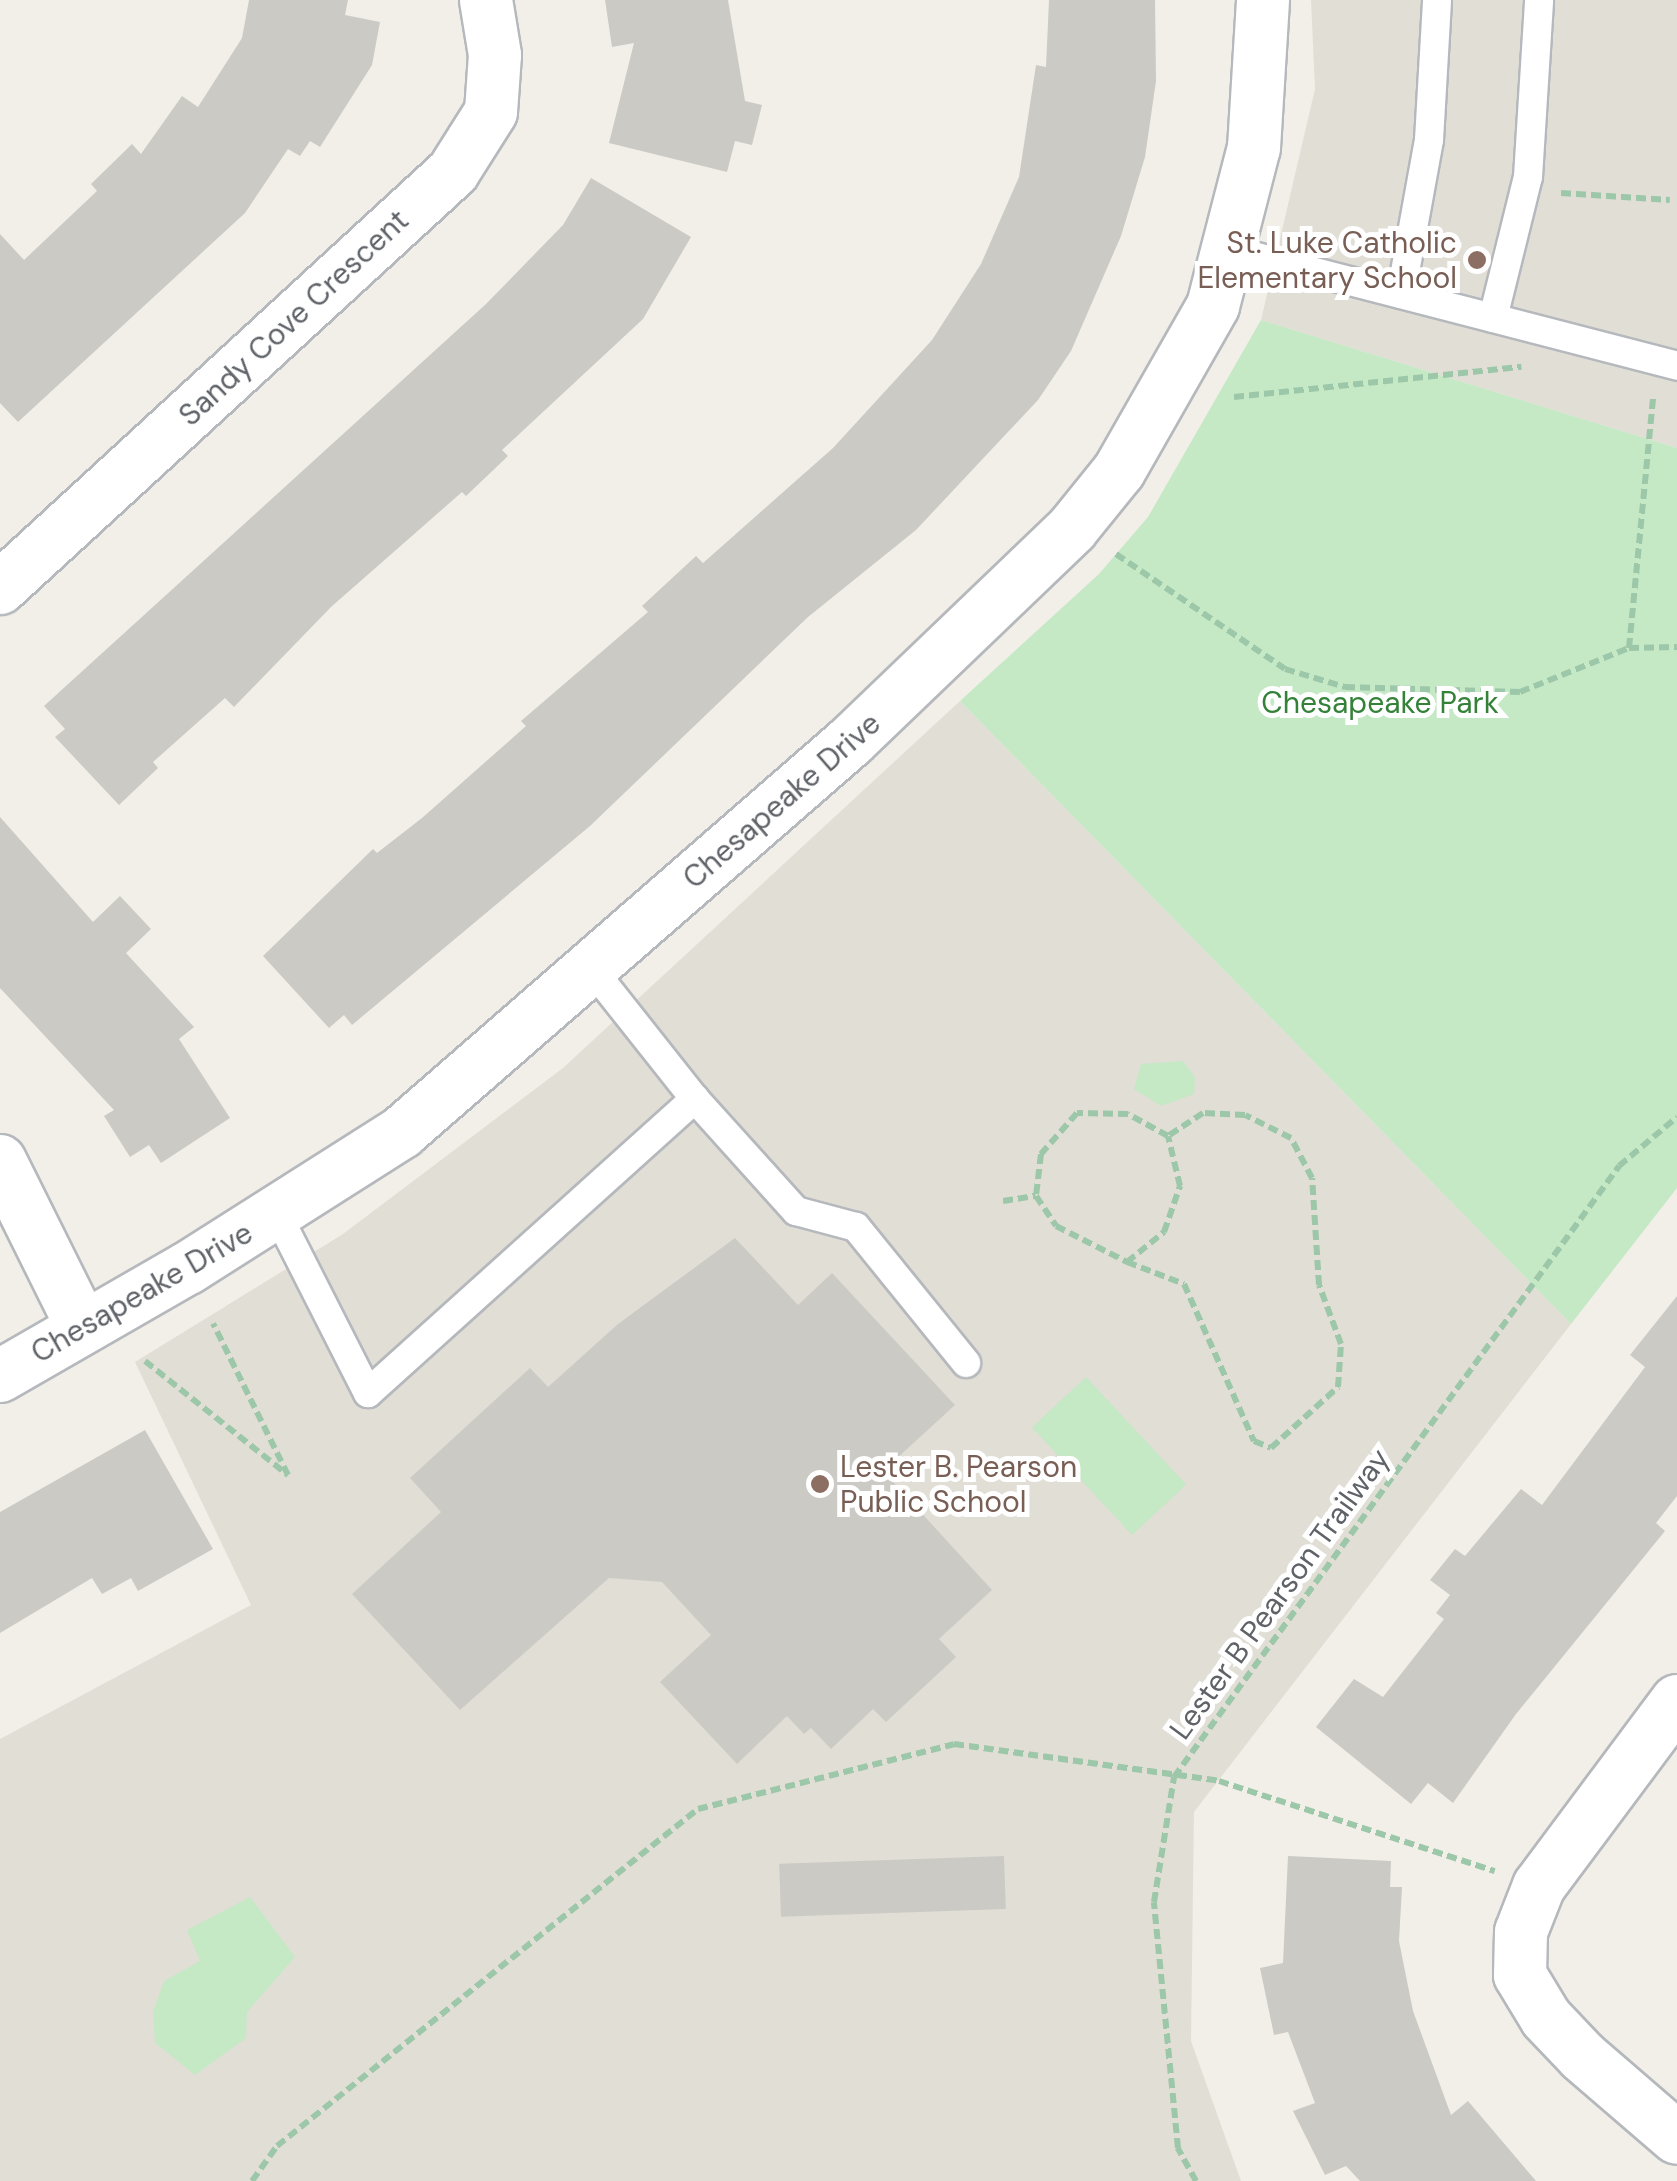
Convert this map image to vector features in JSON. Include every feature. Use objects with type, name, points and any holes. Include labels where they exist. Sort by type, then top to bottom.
[{"type":"street","name":"Sandy Cove Crescent","points":[[0,588],[453,172],[491,112],[495,55],[486,0]]},
{"type":"street","name":"Chesapeake Drive","points":[[0,1376],[277,1214],[402,1132],[851,741],[1072,529],[1154,415],[1213,306],[1254,148],[1263,0]]},
{"type":"street","points":[[0,1160],[84,1328]]},
{"type":"street","points":[[1677,1701],[1539,1886],[1521,1932],[1520,1975],[1546,2018],[1582,2056],[1677,2138]]},
{"type":"lane","points":[[1401,294],[1429,140],[1437,0]]},
{"type":"lane","points":[[1492,318],[1525,190],[1539,0]]},
{"type":"lane","points":[[1230,250],[1677,366]]},
{"type":"lane","points":[[591,968],[695,1099],[796,1212],[856,1227],[966,1363]]},
{"type":"lane","points":[[277,1214],[368,1393],[695,1099]]},
{"type":"path","points":[[1525,190],[1670,200]]},
{"type":"path","points":[[1234,398],[1525,367]]},
{"type":"path","points":[[1629,648],[1654,392]]},
{"type":"path","points":[[1072,529],[1286,669],[1346,687],[1520,692],[1629,648],[1677,648]]},
{"type":"path","points":[[1128,1262],[1164,1232],[1180,1186],[1168,1136],[1128,1114],[1077,1113],[1041,1154],[1036,1196],[1056,1226],[1128,1262],[1184,1284],[1254,1442],[1271,1448],[1338,1386],[1341,1344],[1319,1285],[1312,1178],[1291,1138],[1245,1115],[1204,1113],[1168,1136]]},
{"type":"path","name":"Lester B Pearson Trailway","points":[[1196,2181],[1178,2148],[1154,1902],[1174,1776],[1619,1166],[1677,1117]]},
{"type":"path","points":[[1003,1201],[1036,1196]]},
{"type":"path","points":[[145,1362],[288,1475],[213,1323]]},
{"type":"path","points":[[252,2181],[277,2146],[698,1809],[954,1744],[1218,1781],[1539,1886]]},
{"type":"shaded area","name":"St. Luke Catholic Elementary School","points":[[1311,0],[1677,0],[1677,448],[1261,320],[1315,89]]},
{"type":"shaded area","name":"Lester B. Pearson Public School","points":[[960,701],[1571,1324],[1194,1812],[1191,2041],[1241,2181],[0,2181],[0,1739],[251,1605],[135,1362],[343,1234],[563,1068]]},
{"type":"green space","name":"Chesapeake Park","points":[[1261,320],[1677,448],[1677,1188],[1571,1324],[960,701],[1099,574],[1148,517]]},
{"type":"green space","points":[[1183,1061],[1195,1077],[1194,1094],[1161,1106],[1134,1089],[1141,1064]]},
{"type":"green space","points":[[1086,1377],[1186,1485],[1132,1535],[1032,1427]]},
{"type":"green space","points":[[250,1897],[295,1957],[247,2012],[246,2038],[195,2075],[155,2043],[153,2012],[164,1981],[200,1961],[187,1930]]},
{"type":"building","points":[[249,0],[348,0],[345,15],[380,22],[372,65],[320,147],[310,141],[300,156],[288,149],[245,213],[18,422],[0,403],[0,234],[24,260],[97,191],[91,184],[132,144],[141,154],[182,96],[198,107],[242,38]]},
{"type":"building","points":[[605,0],[728,0],[745,101],[762,105],[752,145],[735,141],[727,172],[609,143],[634,43],[612,47]]},
{"type":"building","points":[[1049,0],[1155,0],[1156,81],[1145,157],[1121,236],[1071,351],[1038,400],[916,530],[808,617],[590,826],[352,1025],[344,1015],[329,1028],[263,956],[373,849],[377,853],[422,818],[526,726],[521,721],[648,612],[642,606],[696,556],[703,563],[833,448],[932,340],[981,264],[1019,177],[1036,65],[1046,67]]},
{"type":"building","points":[[591,178],[691,237],[643,319],[502,450],[508,456],[466,496],[462,492],[331,607],[234,707],[225,698],[153,762],[158,768],[119,805],[55,737],[65,729],[44,706],[486,304],[563,225]]},
{"type":"building","points":[[0,817],[93,922],[120,896],[151,929],[126,953],[194,1027],[179,1039],[230,1118],[161,1163],[149,1145],[130,1157],[104,1116],[114,1110],[0,988]]},
{"type":"building","points":[[735,1238],[798,1305],[832,1273],[955,1405],[883,1471],[992,1590],[939,1639],[956,1657],[886,1722],[873,1709],[831,1749],[811,1728],[804,1734],[787,1716],[737,1764],[660,1682],[711,1635],[662,1582],[609,1578],[460,1710],[352,1594],[441,1512],[410,1478],[530,1368],[548,1387],[618,1324]]},
{"type":"building","points":[[1677,1296],[1677,1496],[1656,1523],[1665,1531],[1516,1714],[1453,1803],[1428,1783],[1411,1804],[1316,1727],[1354,1679],[1383,1697],[1444,1619],[1436,1613],[1450,1595],[1430,1580],[1455,1549],[1465,1556],[1521,1489],[1542,1505],[1645,1367],[1630,1355]]},
{"type":"building","points":[[145,1430],[213,1549],[138,1591],[131,1578],[102,1594],[92,1578],[0,1633],[0,1512]]},
{"type":"building","points":[[1004,1856],[1006,1909],[781,1917],[779,1864]]},
{"type":"building","points":[[1288,1856],[1391,1861],[1390,1887],[1402,1887],[1399,1941],[1413,2011],[1451,2115],[1468,2101],[1536,2181],[1360,2181],[1346,2166],[1325,2175],[1293,2111],[1315,2103],[1288,2032],[1274,2035],[1260,1968],[1283,1963]]},
{"type":"place","name":"St. Luke Catholic Elementary School","points":[[1477,260]]},
{"type":"place","name":"Lester B. Pearson Public School","points":[[820,1484]]}]
